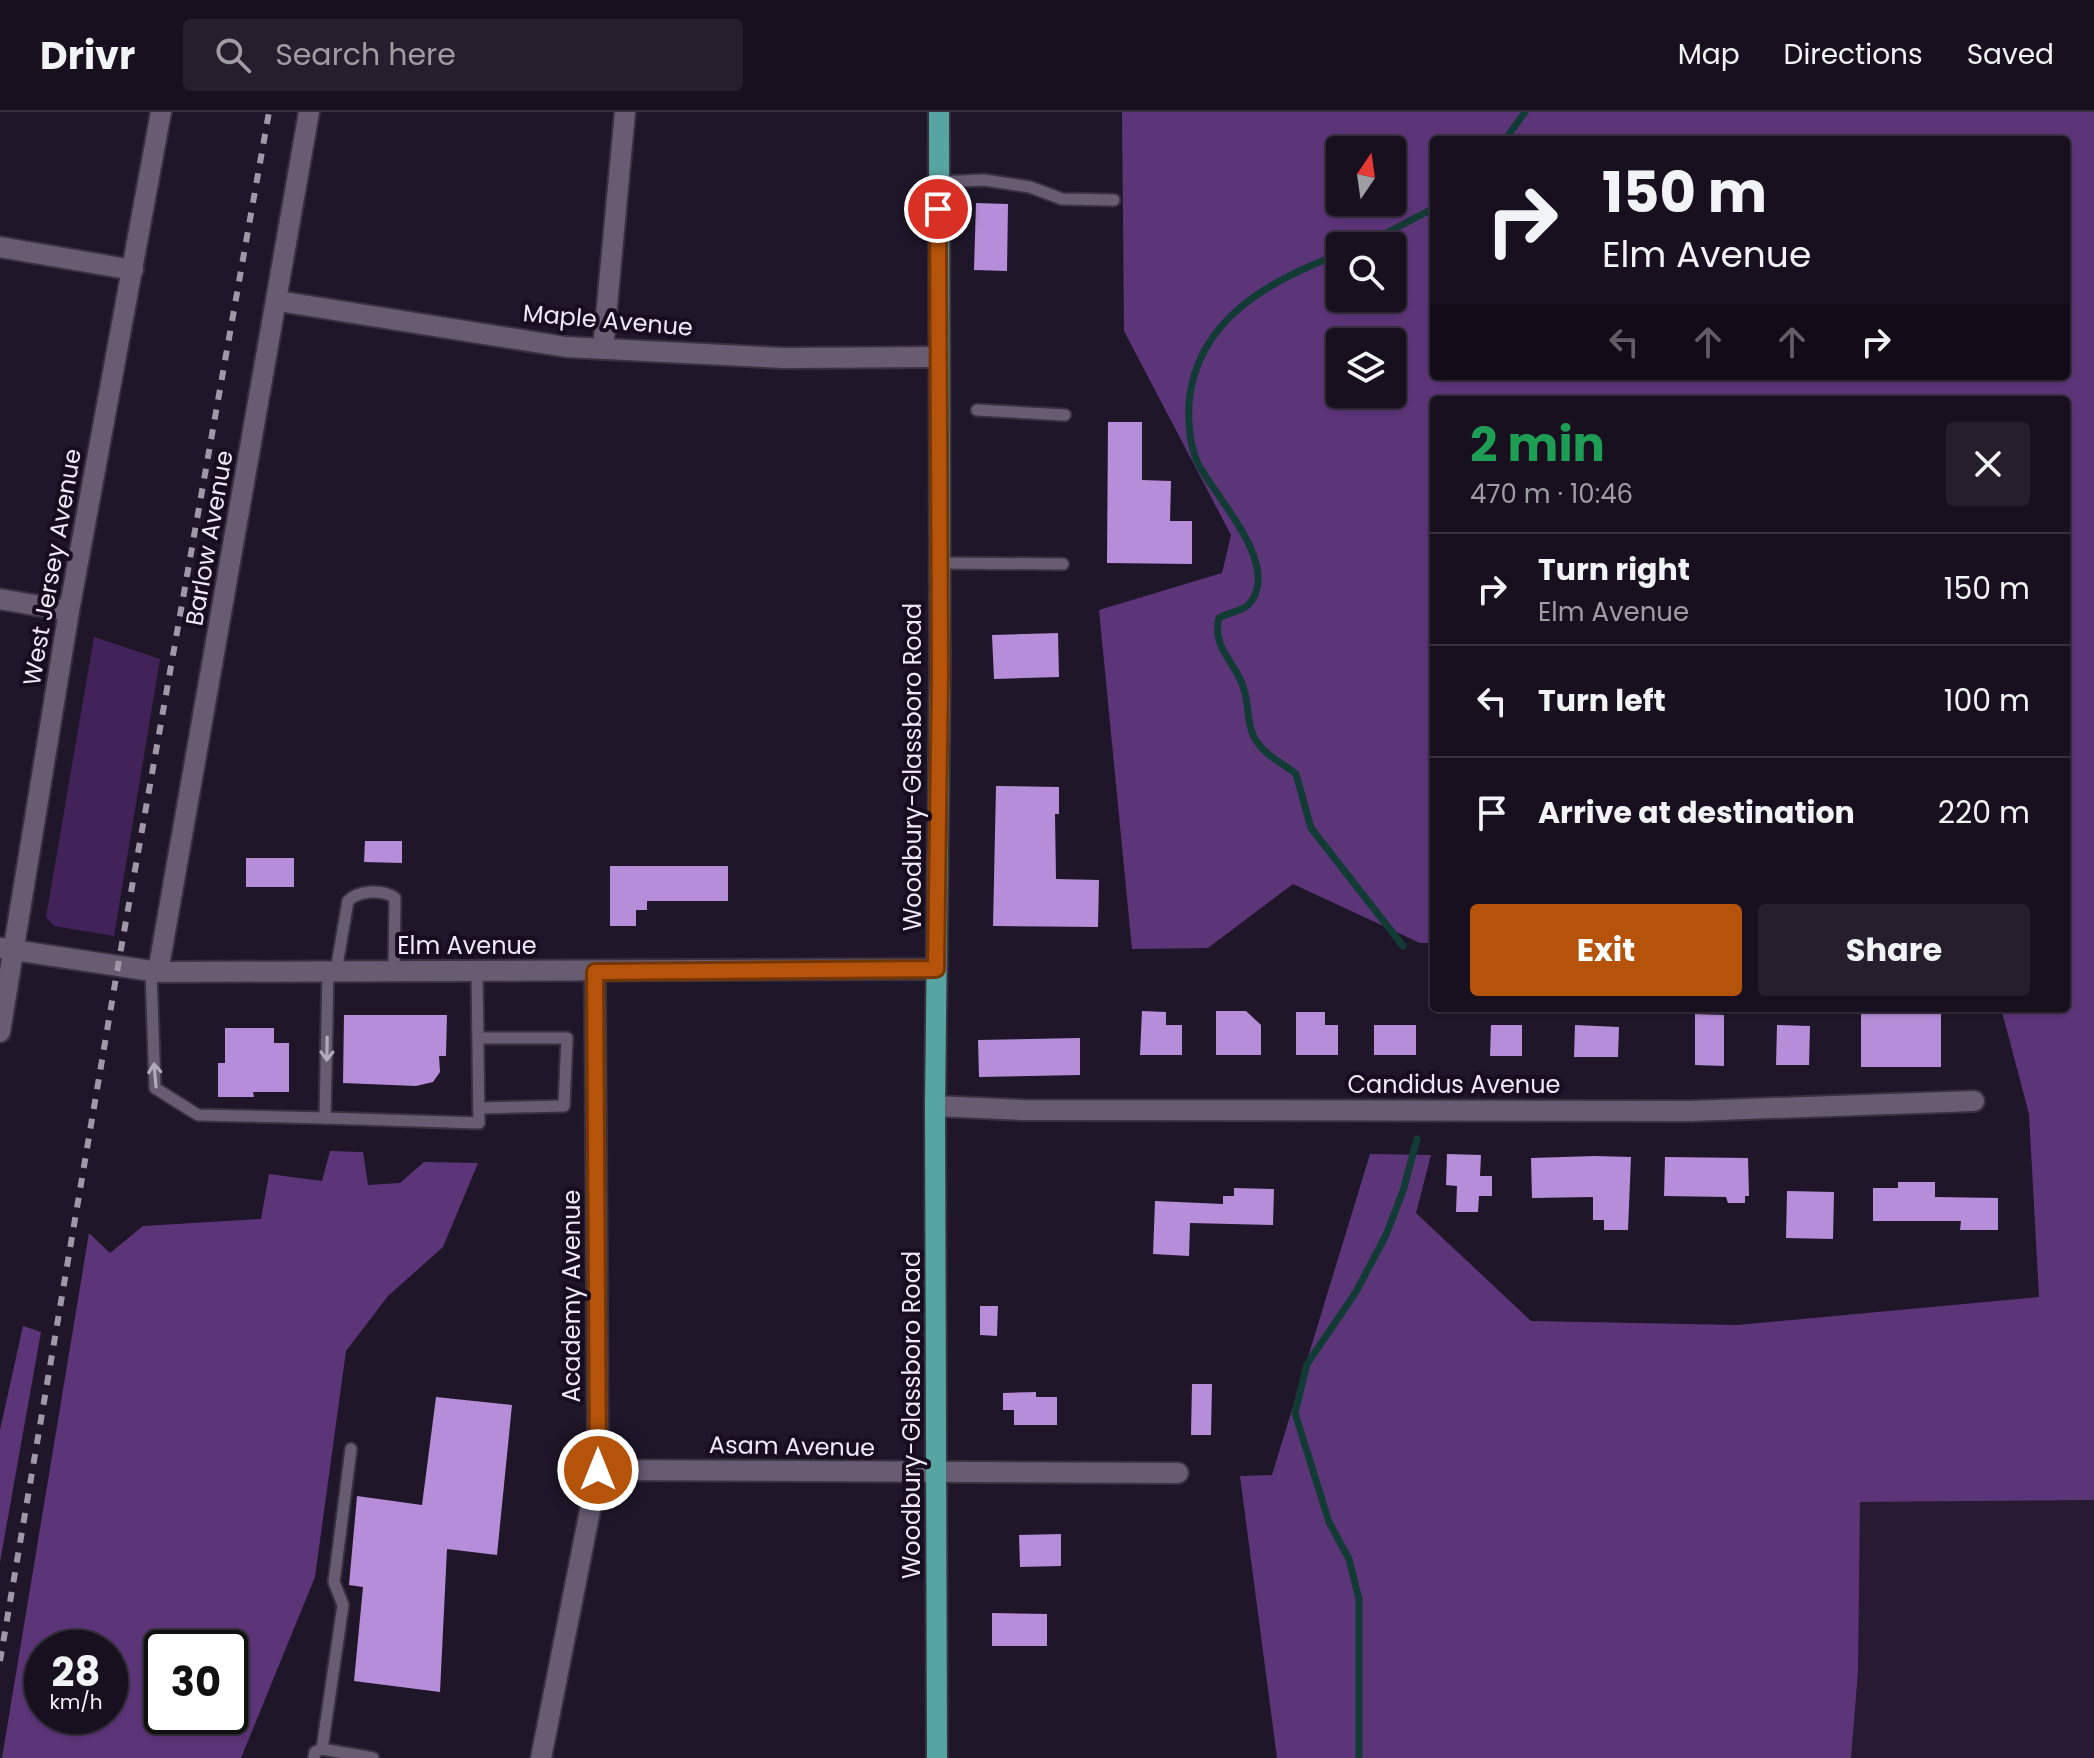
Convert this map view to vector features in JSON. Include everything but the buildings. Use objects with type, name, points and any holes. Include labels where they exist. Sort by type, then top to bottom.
[{"type":"main road","name":"Woodbury-Glassboro Road","points":[[937,1758],[935,1106],[939,112]]},
{"type":"street","name":"West Jersey Avenue","points":[[0,1032],[7,949],[161,112]]},
{"type":"street","name":"Barlow Avenue","points":[[154,971],[278,301],[309,112]]},
{"type":"street","points":[[603,349],[625,112]]},
{"type":"street","points":[[0,247],[133,270]]},
{"type":"street","name":"Maple Avenue","points":[[278,301],[566,347],[784,358],[937,357]]},
{"type":"street","points":[[0,599],[69,611]]},
{"type":"street","name":"Elm Avenue","points":[[7,949],[154,971],[936,969]]},
{"type":"street","name":"Academy Avenue","points":[[541,1758],[598,1470],[595,972]]},
{"type":"street","name":"Candidus Avenue","points":[[935,1106],[1023,1110],[1691,1111],[1974,1101]]},
{"type":"street","name":"Asam Avenue","points":[[598,1470],[1178,1473]]},
{"type":"lane","points":[[938,182],[984,180],[1030,187],[1062,199],[1114,200]]},
{"type":"lane","points":[[977,410],[1065,415]]},
{"type":"lane","points":[[939,563],[1063,564]]},
{"type":"lane","points":[[325,1118],[332,971],[348,901],[356,895],[375,892],[387,893],[395,898],[394,971]]},
{"type":"lane","points":[[154,971],[155,1088],[198,1115],[479,1123],[477,972]]},
{"type":"lane","points":[[478,1038],[567,1038],[564,1106],[479,1108]]},
{"type":"lane","points":[[351,1449],[334,1582],[343,1605],[318,1753],[373,1758]]},
{"type":"shaded area","points":[[1122,112],[2094,112],[2094,1500],[1860,1502],[1858,1672],[1851,1758],[1277,1758],[1240,1476],[1272,1475],[1370,1154],[1431,1155],[1416,1213],[1531,1321],[1738,1325],[2039,1297],[2029,1114],[2002,1012],[2070,1012],[2070,396],[1430,396],[1430,943],[1420,943],[1293,884],[1208,948],[1132,949],[1099,610],[1222,573],[1231,535],[1124,331]]},
{"type":"shaded area","points":[[94,637],[160,659],[114,936],[54,926],[46,917]]},
{"type":"shaded area","points":[[330,1151],[363,1152],[368,1185],[400,1183],[424,1162],[478,1163],[443,1247],[388,1296],[346,1351],[315,1577],[241,1758],[2,1758],[89,1233],[110,1253],[143,1226],[261,1219],[269,1174],[322,1181]]},
{"type":"shaded area","points":[[23,1326],[41,1332],[0,1562],[0,1430]]},
{"type":"shaded area","points":[[2094,1500],[2094,1758],[1851,1758],[1858,1672],[1860,1502]]},
{"type":"waterway","points":[[1508,136],[1525,112]]},
{"type":"waterway","points":[[1389,232],[1430,210]]},
{"type":"waterway","points":[[1326,259],[1264,290],[1222,326],[1206,348],[1195,373],[1189,402],[1189,427],[1196,460],[1241,529],[1256,565],[1258,581],[1254,597],[1243,609],[1219,618],[1218,629],[1222,648],[1242,683],[1254,737],[1265,752],[1296,774],[1311,828],[1403,946]]},
{"type":"waterway","points":[[1359,1758],[1359,1599],[1349,1559],[1329,1522],[1295,1413],[1307,1364],[1356,1292],[1386,1235],[1403,1191],[1417,1139]]},
{"type":"railway","points":[[0,1661],[118,966],[269,112]]},
{"type":"route","points":[[598,1470],[595,972],[936,969],[940,674],[938,209]]}]
